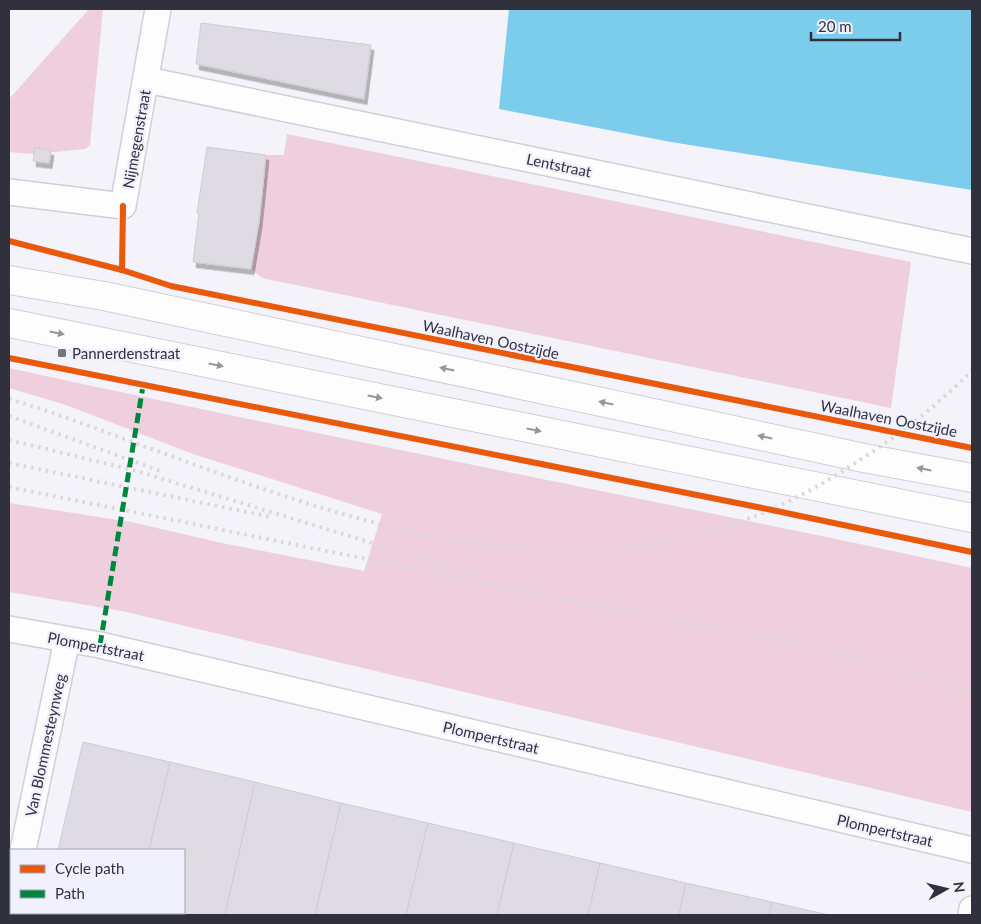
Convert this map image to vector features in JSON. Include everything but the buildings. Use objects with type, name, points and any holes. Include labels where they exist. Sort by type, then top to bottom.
[{"type":"main road","points":[[9,280],[114,298],[864,458],[972,478]]},
{"type":"main road","points":[[9,323],[972,518]]},
{"type":"street","name":"Nijmegenstraat","points":[[9,192],[123,206],[158,9]]},
{"type":"street","name":"Lentstraat","points":[[146,80],[972,251]]},
{"type":"street","name":"Plompertstraat","points":[[9,629],[100,645],[972,850]]},
{"type":"street","name":"Van Blommesteynweg","points":[[23,849],[67,640]]},
{"type":"street","points":[[971,915],[972,909]]},
{"type":"shaded area","points":[[89,9],[103,9],[90,145],[85,149],[34,154],[9,152],[9,99]]},
{"type":"shaded area","points":[[287,134],[911,262],[891,408],[262,278],[251,269],[262,203],[266,155],[284,155]]},
{"type":"shaded area","points":[[9,368],[972,568],[972,812],[122,611],[9,592],[9,503],[131,522],[222,543],[364,571],[382,514],[193,454],[66,405],[9,388]]},
{"type":"water","points":[[509,9],[972,9],[972,190],[671,142],[499,109]]},
{"type":"railway","points":[[9,399],[255,486],[340,513],[424,534],[508,547],[592,550],[675,540],[758,515],[841,472],[876,449],[942,399],[972,370]]},
{"type":"railway","points":[[9,416],[163,472]]},
{"type":"railway","points":[[9,440],[133,470],[474,574]]},
{"type":"railway","points":[[9,463],[271,517]]},
{"type":"railway","points":[[9,487],[615,609],[817,646],[972,692]]},
{"type":"marked path","points":[[100,645],[143,386]]},
{"type":"cycle path","points":[[122,270],[123,206]]},
{"type":"cycle path","name":"Waalhaven Oostzijde","points":[[9,241],[122,270],[171,286],[972,448]]},
{"type":"cycle path","points":[[9,358],[772,510],[972,552]]},
{"type":"place","name":"Pannerdenstraat","points":[[62,353]]}]
